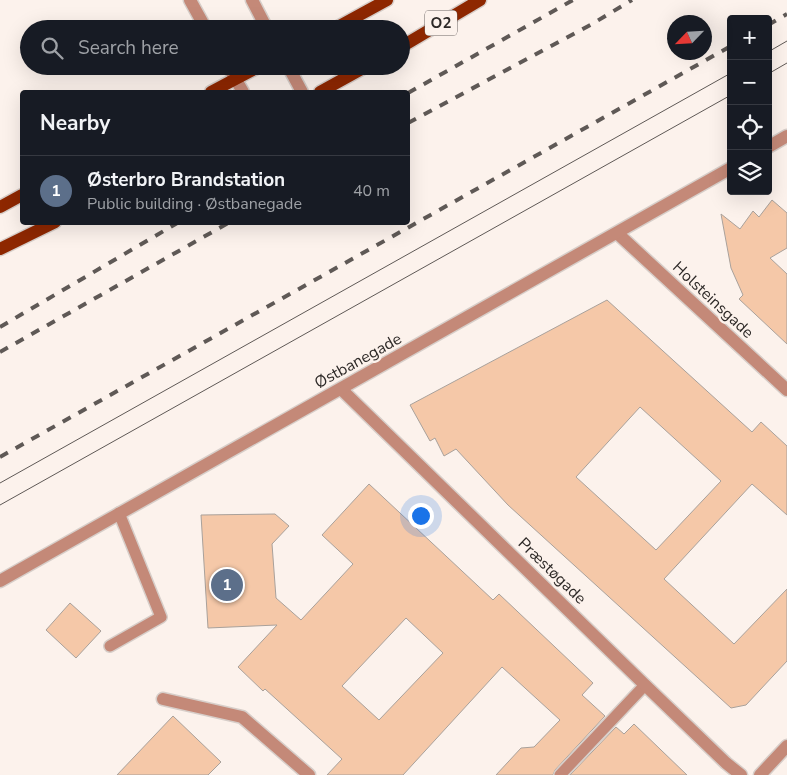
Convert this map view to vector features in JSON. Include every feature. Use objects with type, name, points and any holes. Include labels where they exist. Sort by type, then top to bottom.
[{"type":"main road","points":[[351,20],[388,0]]},
{"type":"main road","name":"O2","points":[[410,42],[480,0]]},
{"type":"main road","points":[[215,90],[243,75]]},
{"type":"main road","points":[[324,90],[351,75]]},
{"type":"main road","points":[[0,207],[20,195]]},
{"type":"main road","points":[[0,249],[49,225]]},
{"type":"street","points":[[190,0],[201,20]]},
{"type":"street","points":[[252,0],[262,20]]},
{"type":"street","points":[[234,75],[242,90]]},
{"type":"street","points":[[293,75],[301,90]]},
{"type":"street","points":[[772,145],[787,136]]},
{"type":"street","name":"Østbanegade","points":[[0,580],[342,389],[727,170]]},
{"type":"street","name":"Holsteinsgade","points":[[617,233],[787,390]]},
{"type":"street","name":"Præstøgade","points":[[342,389],[645,685],[726,763],[741,775]]},
{"type":"street","points":[[163,699],[242,717],[309,775]]},
{"type":"street","points":[[760,775],[787,746]]},
{"type":"lane","points":[[110,646],[161,617],[119,513]]},
{"type":"lane","points":[[560,775],[645,685]]},
{"type":"building","points":[[772,200],[787,213],[787,248],[770,258],[787,274],[787,344],[739,299],[743,295],[731,268],[721,214],[740,229],[753,211],[759,217]]},
{"type":"building","points":[[607,300],[752,432],[761,422],[787,446],[787,515],[752,484],[664,579],[734,644],[787,589],[787,661],[746,705],[731,708],[508,505],[456,449],[444,456],[435,438],[430,441],[410,405]],"holes":[[[640,407],[721,481],[656,550],[576,477]]]},
{"type":"building","points":[[369,484],[493,600],[499,594],[593,683],[582,695],[605,716],[555,770],[553,775],[496,775],[521,748],[534,747],[560,720],[502,667],[403,775],[327,775],[342,759],[238,667],[277,625],[208,628],[201,515],[275,514],[289,526],[272,544],[276,598],[301,620],[353,564],[322,535]],"holes":[[[406,618],[443,653],[379,720],[342,686]]]},
{"type":"building","points":[[70,603],[101,631],[76,658],[46,630]]},
{"type":"building","points":[[173,716],[221,762],[208,775],[117,775]]},
{"type":"building","points":[[634,724],[687,775],[570,775],[616,727],[624,734]]},
{"type":"tram line","points":[[772,50],[787,41]]},
{"type":"tram line","points":[[772,72],[787,63]]},
{"type":"tram line","points":[[0,483],[727,75]]},
{"type":"tram line","points":[[0,505],[727,97]]},
{"type":"railway","points":[[410,92],[573,0]]},
{"type":"railway","points":[[410,122],[592,24],[632,0]]},
{"type":"railway","points":[[772,23],[787,14]]},
{"type":"railway","points":[[0,457],[727,48]]},
{"type":"railway","points":[[0,327],[174,225]]},
{"type":"railway","points":[[0,352],[225,225]]},
{"type":"place","name":"Østerbro Brandstation","points":[[227,585]]}]
